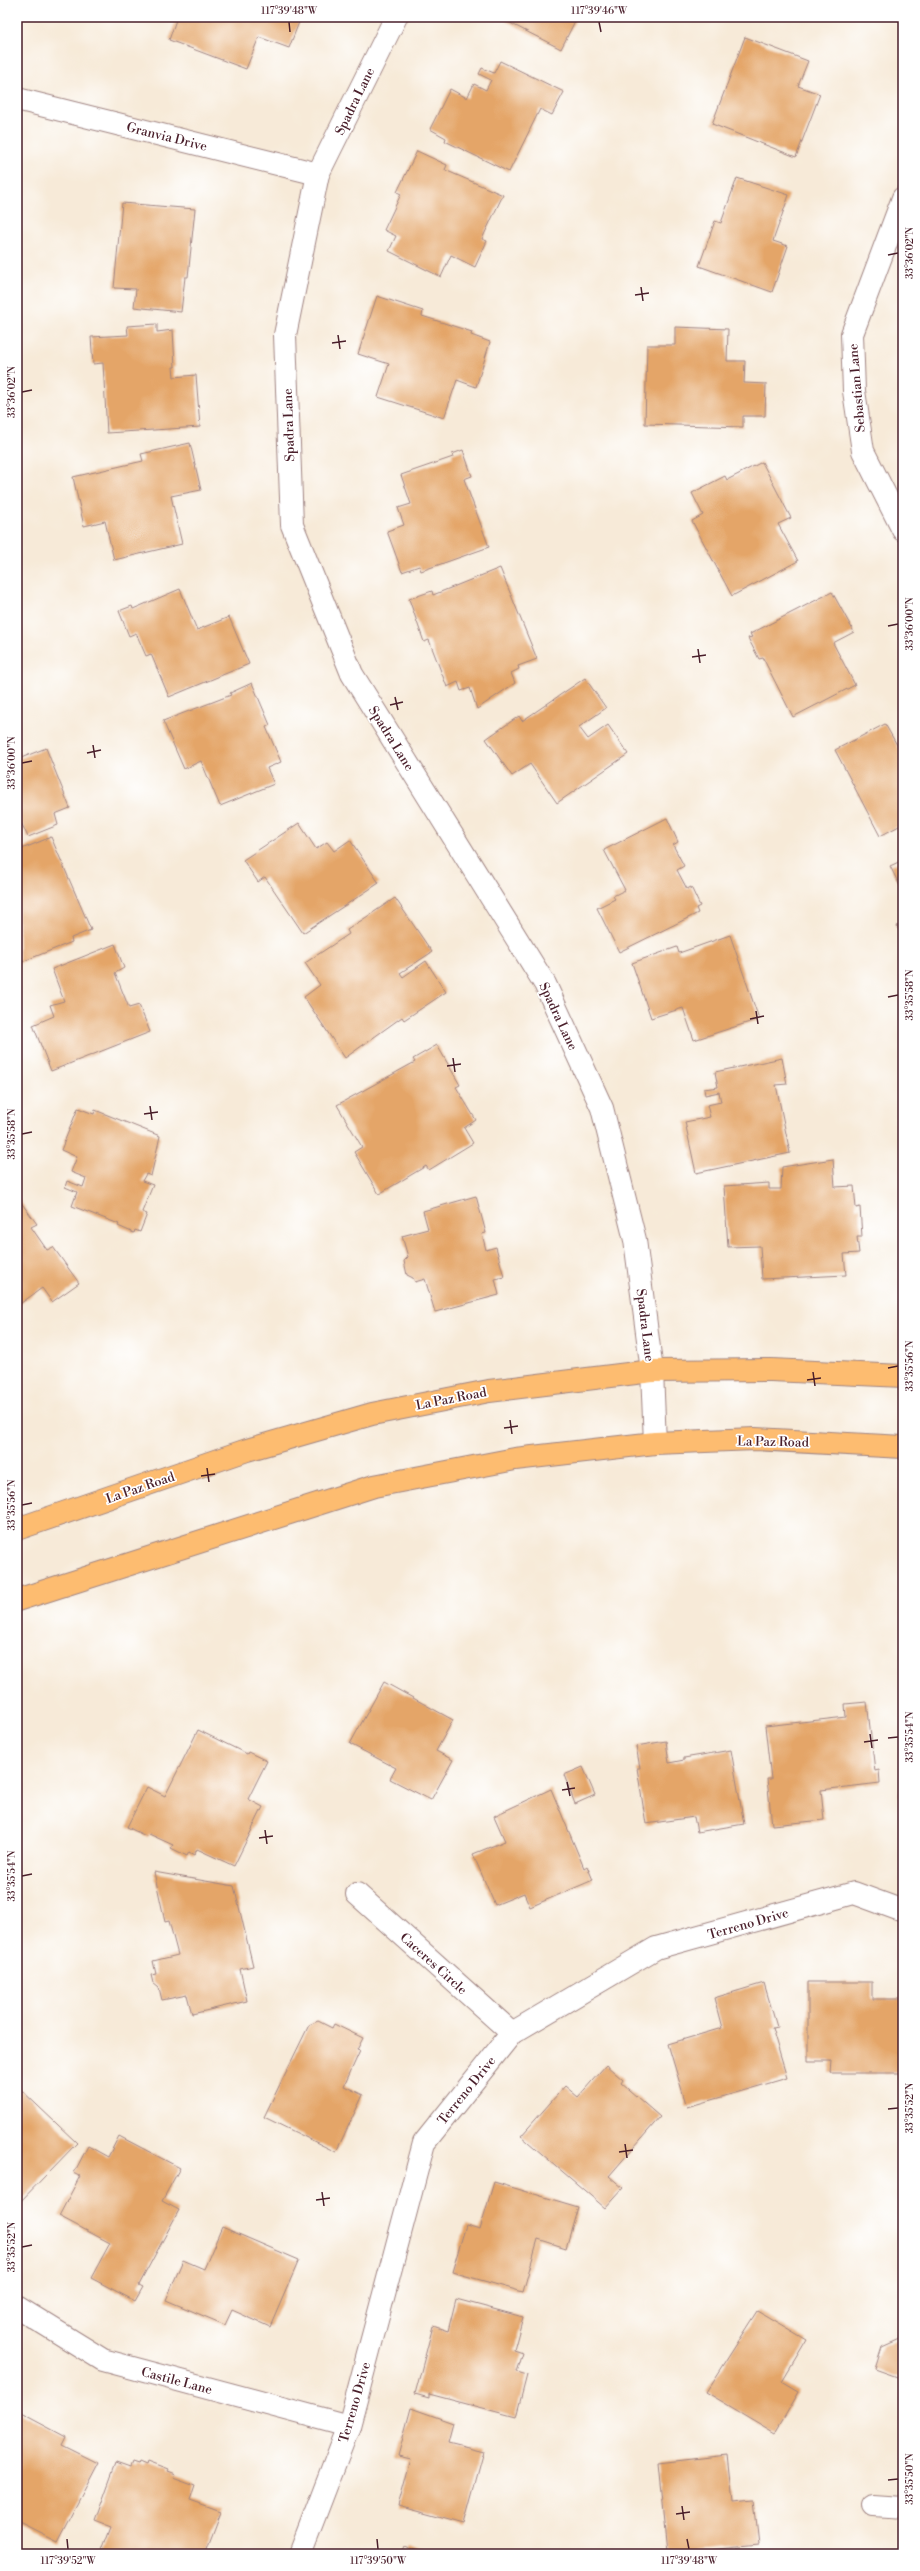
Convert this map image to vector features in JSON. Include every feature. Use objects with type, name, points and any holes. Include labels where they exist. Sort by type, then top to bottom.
[{"type":"main road","name":"La Paz Road","points":[[17,1529],[247,1450],[372,1414],[489,1391],[652,1371],[771,1370],[903,1376]]},
{"type":"main road","name":"La Paz Road","points":[[17,1600],[374,1486],[515,1459],[655,1443],[754,1439],[903,1448]]},
{"type":"street","name":"Spadra Lane","points":[[396,17],[318,174],[285,335],[292,525],[352,674],[545,984],[602,1108],[635,1240],[652,1371],[655,1443]]},
{"type":"street","name":"Granvia Drive","points":[[17,99],[318,174]]},
{"type":"street","name":"Sebastian Lane","points":[[903,198],[852,334],[854,391],[863,451],[903,530]]},
{"type":"street","name":"Terreno Drive","points":[[300,2554],[349,2426],[424,2143],[512,2033],[656,1948],[854,1893],[903,1911]]},
{"type":"street","name":"Caceres Circle","points":[[357,1894],[512,2033]]},
{"type":"street","name":"Castile Lane","points":[[17,2307],[103,2360],[349,2426]]},
{"type":"street","points":[[874,2505],[903,2507]]},
{"type":"building","points":[[177,17],[301,17],[289,48],[259,37],[246,69],[169,40]]},
{"type":"building","points":[[508,17],[577,17],[561,49],[506,21]]},
{"type":"building","points":[[745,37],[808,61],[798,86],[820,94],[796,157],[712,124]]},
{"type":"building","points":[[500,61],[564,92],[552,115],[540,109],[509,172],[445,141],[446,138],[430,129],[450,89],[467,98],[474,84],[486,90],[491,80],[479,74],[482,68],[494,73]]},
{"type":"building","points":[[417,151],[447,165],[445,170],[503,195],[482,239],[487,241],[475,267],[451,255],[441,277],[389,251],[396,236],[384,230],[401,194],[397,192]]},
{"type":"building","points":[[737,178],[789,195],[773,241],[788,246],[772,292],[699,266],[715,221],[721,223]]},
{"type":"building","points":[[122,203],[195,209],[188,277],[185,277],[181,312],[134,307],[136,289],[114,288]]},
{"type":"building","points":[[377,296],[423,311],[422,316],[472,332],[471,335],[490,342],[476,387],[457,380],[444,418],[378,397],[389,364],[358,354]]},
{"type":"building","points":[[157,324],[157,332],[173,330],[175,367],[173,367],[174,377],[196,375],[200,427],[107,433],[103,363],[93,364],[91,337],[128,335],[127,326]]},
{"type":"building","points":[[675,327],[728,329],[727,361],[745,361],[744,383],[766,384],[765,416],[743,416],[743,427],[645,424],[647,345],[675,345]]},
{"type":"building","points":[[190,443],[201,490],[171,496],[182,544],[114,560],[105,521],[84,526],[73,477],[143,461],[141,454]]},
{"type":"building","points":[[463,450],[472,476],[464,479],[489,547],[421,571],[419,566],[402,572],[387,531],[404,525],[398,508],[411,504],[401,475],[453,457],[452,454]]},
{"type":"building","points":[[762,462],[791,518],[778,524],[798,561],[732,596],[692,521],[703,515],[692,493],[725,476],[727,480]]},
{"type":"building","points":[[500,568],[537,659],[518,666],[519,669],[511,673],[515,683],[477,709],[470,688],[461,691],[458,682],[447,687],[429,640],[424,642],[409,599],[432,591],[433,595]]},
{"type":"building","points":[[180,589],[197,630],[229,617],[249,664],[169,697],[151,654],[146,656],[136,633],[129,636],[119,611],[132,606],[133,609]]},
{"type":"building","points":[[832,592],[854,632],[833,643],[855,685],[793,717],[763,658],[759,659],[748,638],[752,637],[750,634]]},
{"type":"building","points":[[585,678],[606,708],[579,727],[588,739],[608,725],[628,754],[557,803],[530,764],[512,776],[486,739],[519,716],[522,721]]},
{"type":"building","points":[[252,683],[270,725],[266,727],[281,762],[267,768],[274,784],[220,806],[201,761],[184,769],[163,721],[231,695],[230,693]]},
{"type":"building","points":[[885,724],[901,752],[903,751],[903,824],[880,836],[835,750]]},
{"type":"building","points":[[17,747],[21,758],[46,748],[70,808],[55,814],[58,825],[28,837],[17,814]]},
{"type":"building","points":[[667,818],[678,842],[673,845],[684,866],[677,870],[687,889],[691,887],[700,906],[696,908],[698,913],[619,952],[597,908],[615,899],[613,896],[625,890],[604,850]]},
{"type":"building","points":[[299,823],[316,849],[327,842],[334,851],[350,840],[379,883],[303,933],[265,877],[258,882],[243,860]]},
{"type":"building","points":[[51,837],[91,930],[71,938],[72,942],[19,963],[17,851]]},
{"type":"building","points":[[903,860],[903,892],[890,866]]},
{"type":"building","points":[[395,898],[432,952],[400,973],[403,977],[426,961],[446,992],[404,1020],[402,1017],[345,1058],[304,997],[320,985],[305,963],[349,934],[347,930]]},
{"type":"building","points":[[903,923],[903,938],[897,926]]},
{"type":"building","points":[[730,935],[759,1019],[694,1040],[683,1008],[651,1018],[632,963],[677,947],[679,953]]},
{"type":"building","points":[[115,944],[124,968],[115,973],[129,1008],[139,1005],[150,1032],[51,1071],[33,1025],[54,1016],[50,1005],[64,1001],[52,969]]},
{"type":"building","points":[[437,1045],[460,1085],[456,1087],[476,1120],[464,1128],[473,1143],[429,1170],[426,1166],[379,1194],[354,1152],[362,1147],[337,1105],[415,1062],[413,1059]]},
{"type":"building","points":[[782,1058],[787,1084],[776,1085],[790,1153],[696,1173],[685,1122],[710,1117],[707,1105],[721,1102],[719,1092],[705,1095],[704,1089],[718,1087],[715,1072]]},
{"type":"building","points":[[78,1108],[94,1114],[95,1110],[160,1136],[151,1176],[146,1174],[142,1181],[153,1185],[142,1212],[147,1214],[140,1232],[135,1230],[134,1233],[118,1226],[119,1224],[72,1206],[77,1192],[65,1187],[67,1181],[83,1187],[86,1178],[71,1172],[77,1157],[61,1150]]},
{"type":"building","points":[[833,1159],[835,1187],[854,1186],[856,1208],[860,1207],[862,1237],[857,1237],[859,1253],[844,1254],[846,1275],[762,1279],[760,1246],[728,1247],[724,1186],[769,1183],[769,1189],[781,1189],[782,1167]]},
{"type":"building","points":[[476,1196],[486,1233],[482,1234],[486,1250],[496,1247],[504,1277],[495,1279],[499,1295],[435,1312],[425,1279],[415,1282],[413,1278],[407,1275],[404,1261],[408,1257],[402,1236],[428,1229],[423,1211]]},
{"type":"building","points":[[17,1197],[37,1224],[31,1227],[47,1250],[53,1247],[79,1283],[52,1302],[42,1288],[17,1306]]},
{"type":"building","points":[[384,1682],[453,1720],[436,1751],[453,1760],[431,1800],[390,1779],[396,1768],[350,1744]]},
{"type":"building","points":[[867,1702],[875,1771],[879,1770],[880,1783],[821,1790],[824,1820],[772,1825],[767,1779],[771,1779],[765,1726],[846,1717],[845,1704]]},
{"type":"building","points":[[198,1730],[247,1754],[248,1752],[267,1761],[248,1799],[263,1807],[234,1866],[197,1849],[194,1855],[189,1852],[187,1856],[171,1848],[173,1845],[149,1834],[148,1837],[127,1827],[147,1787],[165,1796]]},
{"type":"building","points":[[666,1741],[669,1763],[684,1760],[684,1758],[731,1750],[744,1824],[697,1832],[694,1817],[646,1824],[637,1768],[640,1768],[636,1746]]},
{"type":"building","points":[[583,1767],[595,1795],[575,1804],[564,1775]]},
{"type":"building","points":[[903,1783],[903,1798],[898,1796]]},
{"type":"building","points":[[551,1789],[584,1868],[587,1866],[593,1880],[530,1907],[524,1893],[495,1905],[473,1854],[505,1841],[494,1816]]},
{"type":"building","points":[[154,1872],[234,1886],[253,1966],[240,1969],[247,2001],[192,2014],[187,1995],[162,2000],[159,1988],[153,1983],[151,1975],[156,1974],[153,1961],[178,1955],[169,1921],[165,1922]]},
{"type":"building","points":[[808,1982],[872,1982],[872,1999],[903,1999],[903,2073],[830,2073],[831,2061],[808,2061]]},
{"type":"building","points":[[764,1983],[777,2027],[772,2028],[787,2078],[687,2107],[668,2044],[722,2028],[714,1998]]},
{"type":"building","points":[[318,2021],[332,2028],[334,2024],[363,2038],[357,2050],[360,2051],[344,2086],[363,2095],[336,2152],[264,2117],[309,2025]]},
{"type":"building","points":[[606,2065],[623,2080],[621,2083],[660,2117],[609,2176],[623,2188],[605,2208],[521,2136],[565,2086],[578,2097]]},
{"type":"building","points":[[17,2086],[77,2143],[17,2205]]},
{"type":"building","points":[[119,2136],[180,2168],[162,2201],[179,2210],[139,2285],[143,2287],[135,2301],[91,2278],[110,2243],[59,2216],[80,2176],[74,2173],[88,2146],[108,2157]]},
{"type":"building","points":[[494,2182],[578,2207],[566,2248],[538,2239],[523,2292],[452,2272],[466,2225],[480,2229]]},
{"type":"building","points":[[222,2227],[299,2260],[270,2327],[232,2310],[225,2325],[166,2300],[183,2260],[204,2269]]},
{"type":"building","points":[[456,2299],[523,2317],[514,2350],[523,2353],[517,2372],[527,2375],[516,2417],[429,2394],[429,2398],[415,2394],[433,2326],[448,2331]]},
{"type":"building","points":[[758,2311],[807,2340],[782,2382],[799,2392],[775,2433],[706,2392]]},
{"type":"building","points":[[903,2333],[903,2379],[875,2369],[882,2347],[900,2339]]},
{"type":"building","points":[[411,2408],[453,2423],[448,2442],[484,2451],[464,2524],[398,2506],[411,2459],[398,2456]]},
{"type":"building","points":[[17,2411],[66,2437],[62,2445],[98,2463],[57,2541],[17,2521]]},
{"type":"building","points":[[728,2455],[733,2502],[754,2500],[759,2544],[667,2553],[658,2463]]},
{"type":"building","points":[[139,2462],[146,2465],[147,2462],[168,2470],[167,2472],[175,2475],[173,2478],[195,2486],[190,2501],[221,2512],[205,2554],[109,2554],[102,2551],[111,2527],[95,2521],[116,2463],[130,2468],[132,2463],[138,2465]]},
{"type":"building","points":[[405,2545],[427,2554],[401,2554]]}]
